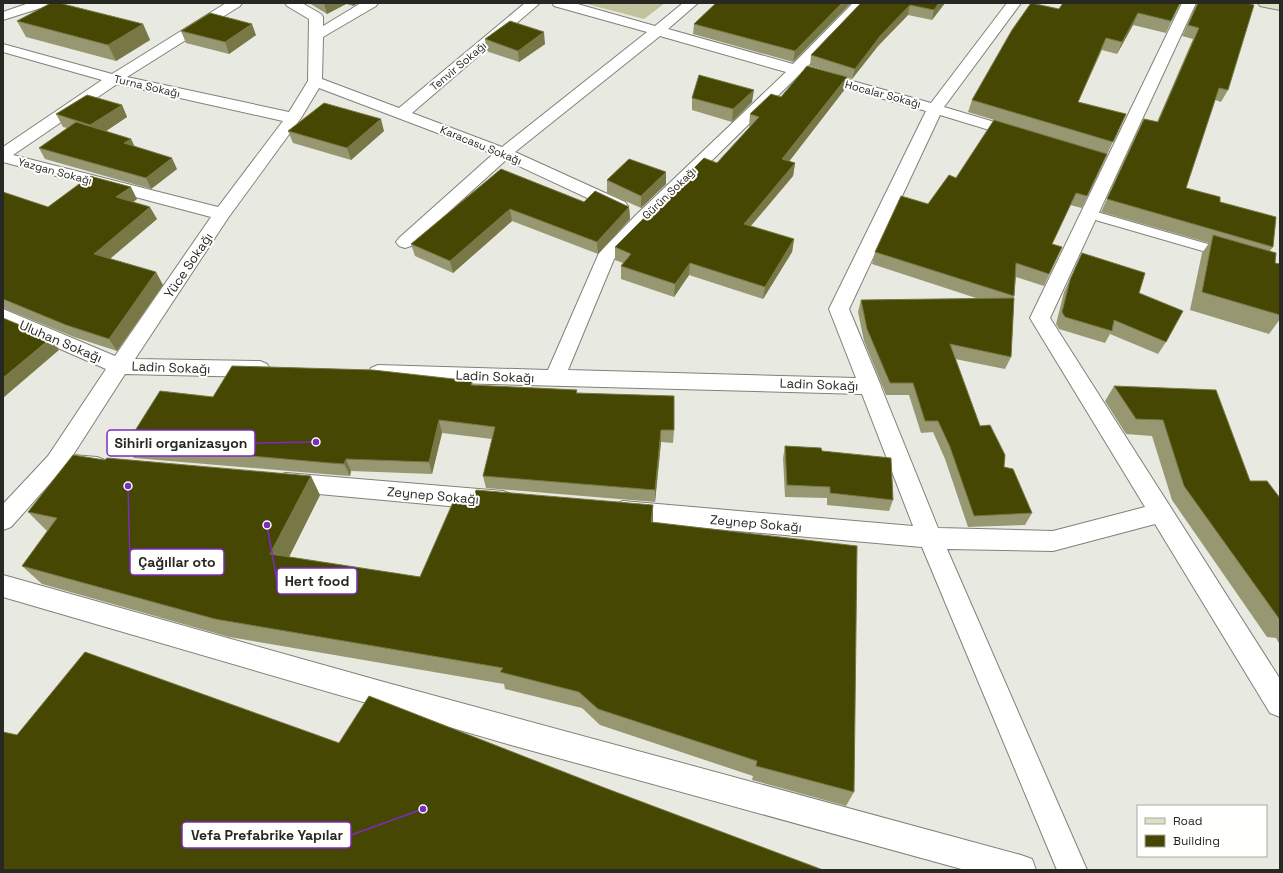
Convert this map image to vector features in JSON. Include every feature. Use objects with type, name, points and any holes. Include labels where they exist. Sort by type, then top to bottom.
[{"type":"main road","points":[[1265,3],[1280,6]]},
{"type":"street","points":[[3,16],[42,3]]},
{"type":"street","points":[[3,156],[114,78],[235,3]]},
{"type":"street","points":[[292,3],[316,17],[315,82]]},
{"type":"street","points":[[315,36],[371,3]]},
{"type":"street","name":"Tenvir Sokağı","points":[[401,114],[533,3]]},
{"type":"street","name":"Hocalar Sokağı","points":[[559,3],[659,30],[1032,138]]},
{"type":"street","points":[[405,242],[504,153],[691,3]]},
{"type":"street","name":"Gürün Sokağı","points":[[555,377],[606,256],[643,218],[796,70],[860,3]]},
{"type":"street","points":[[1014,3],[935,109],[839,309],[871,386],[930,538],[1072,870]]},
{"type":"street","points":[[1189,3],[1106,161],[1090,214],[1040,318],[1280,704]]},
{"type":"street","name":"Turna Sokağı","points":[[3,48],[114,78],[293,118]]},
{"type":"street","name":"Karacasu Sokağı","points":[[315,82],[504,153],[643,218]]},
{"type":"street","name":"Yüce Sokağı","points":[[3,520],[56,462],[222,214],[293,118],[315,82]]},
{"type":"street","name":"Yazgan Sokağı","points":[[3,156],[222,214]]},
{"type":"street","name":"Uluhan Sokağı","points":[[3,316],[119,366]]},
{"type":"street","name":"Ladin Sokağı","points":[[119,366],[277,370]]},
{"type":"street","name":"Ladin Sokağı","points":[[356,372],[871,386]]},
{"type":"street","points":[[56,462],[120,468]]},
{"type":"street","name":"Zeynep Sokağı","points":[[263,480],[525,503]]},
{"type":"street","name":"Zeynep Sokağı","points":[[604,510],[930,538],[1053,541],[1161,513]]},
{"type":"street","points":[[3,586],[266,662],[669,775],[1021,870]]},
{"type":"lane","points":[[1090,214],[1242,259]]},
{"type":"green space","points":[[583,3],[665,3],[644,19]]},
{"type":"building","points":[[51,3],[59,3],[143,24],[108,45],[17,21]]},
{"type":"building","points":[[716,3],[842,3],[795,51],[694,24]]},
{"type":"building","points":[[861,3],[939,3],[934,10],[910,5],[881,35],[855,69],[811,55]]},
{"type":"building","points":[[1031,3],[1059,9],[1063,3],[1180,3],[1171,21],[1138,13],[1122,42],[1106,38],[1078,102],[1126,114],[1113,142],[972,100],[1012,30]]},
{"type":"building","points":[[1198,3],[1247,3],[1254,5],[1228,90],[1219,88],[1186,188],[1220,197],[1220,202],[1276,217],[1273,247],[1107,199],[1144,119],[1158,122],[1199,28],[1188,25]]},
{"type":"building","points":[[210,13],[252,24],[225,42],[181,31]]},
{"type":"building","points":[[510,21],[544,32],[518,51],[485,39]]},
{"type":"building","points":[[807,66],[847,77],[782,159],[795,163],[744,224],[794,239],[765,287],[690,263],[675,284],[621,266],[631,254],[615,247],[704,158],[717,163],[759,117],[750,114],[771,94],[781,97]]},
{"type":"building","points":[[699,75],[754,90],[733,109],[692,98]]},
{"type":"building","points":[[87,95],[122,105],[90,125],[56,114]]},
{"type":"building","points":[[324,103],[381,119],[347,148],[288,131]]},
{"type":"building","points":[[994,120],[1107,154],[1087,196],[1076,193],[1052,244],[1062,247],[1049,274],[1016,263],[1014,296],[875,252],[901,196],[928,204],[949,175],[956,178]]},
{"type":"building","points":[[76,122],[131,139],[124,143],[172,158],[146,178],[39,148]]},
{"type":"building","points":[[629,159],[666,172],[641,196],[607,180]]},
{"type":"building","points":[[501,169],[584,202],[595,191],[629,207],[597,242],[510,209],[450,261],[411,244]]},
{"type":"building","points":[[90,176],[131,187],[116,197],[150,207],[94,254],[156,272],[109,339],[66,325],[3,299],[3,192],[48,207]]},
{"type":"building","points":[[1213,235],[1276,253],[1275,263],[1280,264],[1280,315],[1202,292]]},
{"type":"building","points":[[1082,253],[1145,273],[1139,293],[1183,311],[1166,342],[1114,320],[1112,331],[1065,317],[1062,312],[1070,280]]},
{"type":"building","points":[[1014,298],[1011,357],[950,344],[980,426],[990,425],[1005,455],[1004,467],[1013,469],[1032,513],[974,516],[950,447],[938,421],[925,421],[913,383],[890,383],[867,329],[861,300]]},
{"type":"building","points":[[3,318],[51,338],[3,378]]},
{"type":"building","points":[[232,366],[373,370],[472,381],[471,385],[577,390],[576,393],[674,396],[674,430],[661,430],[655,490],[483,476],[495,427],[439,420],[429,462],[346,459],[344,464],[126,445],[160,391],[213,397]]},
{"type":"building","points":[[1114,386],[1216,390],[1250,481],[1267,481],[1280,498],[1280,620],[1184,486],[1163,420],[1136,419]]},
{"type":"building","points":[[785,446],[821,448],[822,451],[891,458],[893,500],[830,493],[830,487],[787,485]]},
{"type":"building","points":[[73,455],[105,460],[107,458],[311,476],[270,554],[420,577],[454,500],[473,502],[476,490],[653,505],[651,522],[857,546],[854,792],[756,766],[757,761],[598,709],[579,692],[500,672],[503,668],[215,619],[22,566],[57,518],[28,512]]},
{"type":"building","points":[[85,652],[339,743],[369,696],[605,788],[823,870],[3,870],[3,732],[17,735]]},
{"type":"place","name":"Sihirli organizasyon","points":[[316,442]]},
{"type":"place","name":"Çağıllar oto","points":[[128,486]]},
{"type":"place","name":"Hert food","points":[[267,525]]},
{"type":"place","name":"Vefa Prefabrike Yapılar","points":[[423,809]]}]
